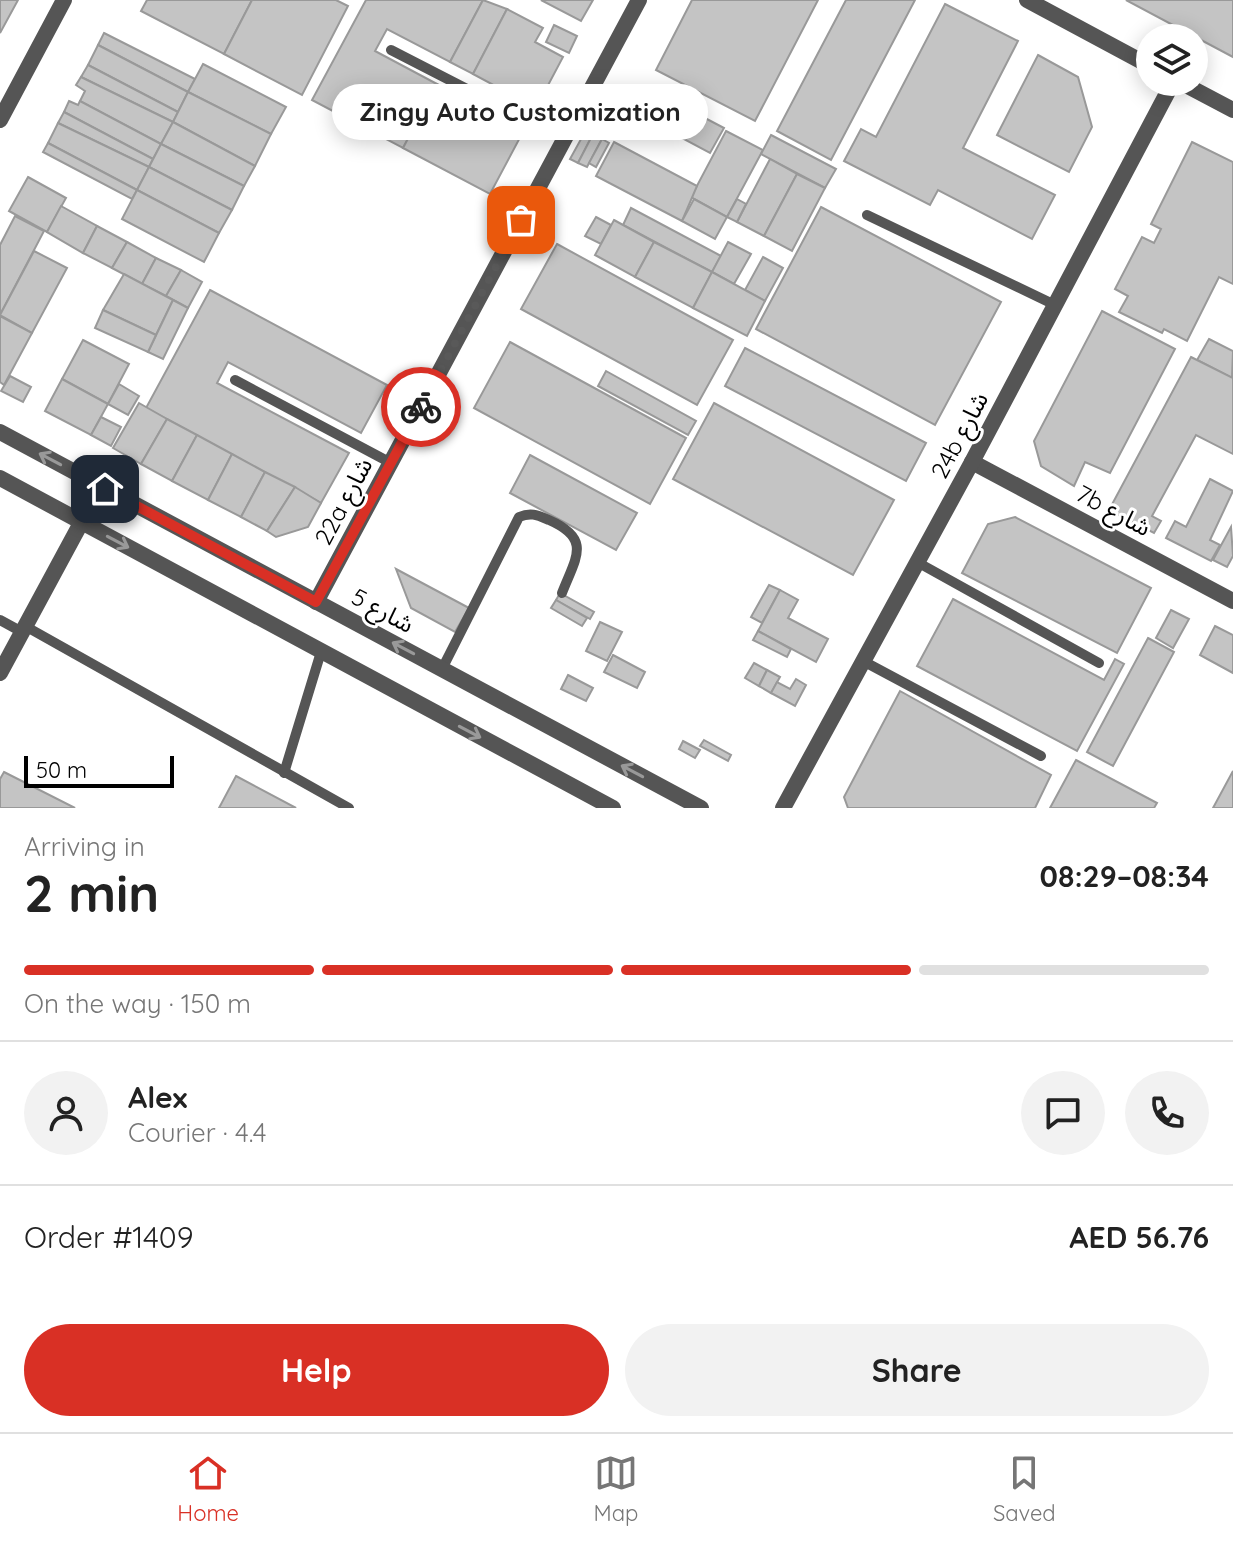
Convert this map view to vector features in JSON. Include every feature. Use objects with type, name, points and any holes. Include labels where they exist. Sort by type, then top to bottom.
[{"type":"street","points":[[0,120],[64,0]]},
{"type":"street","name":"22a شارع","points":[[316,602],[639,0]]},
{"type":"street","points":[[1027,0],[1136,58]]},
{"type":"street","name":"24b شارع","points":[[783,808],[972,462],[1166,96]]},
{"type":"street","points":[[1206,96],[1233,110]]},
{"type":"street","name":"شارع 5","points":[[0,432],[701,808]]},
{"type":"street","name":"7b شارع","points":[[972,462],[1233,601]]},
{"type":"street","points":[[0,478],[613,808]]},
{"type":"street","points":[[0,673],[81,523]]},
{"type":"lane","points":[[391,50],[564,139]]},
{"type":"lane","points":[[867,215],[1055,305]]},
{"type":"lane","points":[[235,380],[391,463]]},
{"type":"lane","points":[[442,669],[519,517],[536,514],[570,529],[575,536],[578,553],[562,593]]},
{"type":"lane","points":[[917,562],[1099,663]]},
{"type":"lane","points":[[0,620],[24,629],[349,808]]},
{"type":"lane","points":[[284,773],[321,652]]},
{"type":"lane","points":[[863,661],[1041,756]]},
{"type":"building","points":[[0,0],[18,0],[0,33]]},
{"type":"building","points":[[147,0],[252,0],[224,54],[141,11]]},
{"type":"building","points":[[252,0],[336,0],[348,6],[302,95],[224,54]]},
{"type":"building","points":[[366,0],[483,0],[450,62],[387,29],[375,51],[437,84],[403,148],[312,100]]},
{"type":"building","points":[[483,0],[507,9],[473,74],[450,62]]},
{"type":"building","points":[[541,0],[593,0],[581,21]]},
{"type":"building","points":[[692,0],[818,0],[755,121],[656,70]]},
{"type":"building","points":[[846,0],[915,0],[831,160],[777,131]]},
{"type":"building","points":[[1126,0],[1233,0],[1233,57],[1208,44],[1208,24],[1171,24]]},
{"type":"building","points":[[945,4],[1018,41],[963,148],[1055,195],[1032,239],[938,190],[930,205],[844,161],[861,129],[876,137]]},
{"type":"building","points":[[507,9],[543,28],[535,42],[563,57],[536,108],[473,74]]},
{"type":"building","points":[[554,25],[577,36],[569,53],[546,42]]},
{"type":"building","points":[[104,33],[195,79],[188,92],[98,45]]},
{"type":"building","points":[[98,45],[188,92],[178,112],[88,65]]},
{"type":"building","points":[[1038,55],[1078,77],[1092,127],[1069,172],[997,135]]},
{"type":"building","points":[[203,64],[286,107],[271,134],[188,92]]},
{"type":"building","points":[[88,65],[178,112],[173,122],[81,77]]},
{"type":"building","points":[[81,77],[173,122],[161,144],[80,101],[85,91],[76,85]]},
{"type":"building","points":[[437,84],[524,130],[490,194],[403,148]]},
{"type":"building","points":[[188,92],[271,134],[255,166],[173,122]]},
{"type":"building","points":[[665,97],[724,128],[710,153],[652,122]]},
{"type":"building","points":[[69,101],[78,105],[80,101],[161,144],[153,159],[64,112]]},
{"type":"building","points":[[64,112],[153,159],[149,167],[58,123]]},
{"type":"building","points":[[173,122],[255,166],[244,186],[161,144]]},
{"type":"building","points":[[58,123],[149,167],[137,190],[48,143]]},
{"type":"building","points":[[586,130],[593,134],[578,163],[570,159]]},
{"type":"building","points":[[726,131],[763,150],[727,217],[691,197]]},
{"type":"building","points":[[593,134],[602,139],[587,167],[578,163]]},
{"type":"building","points":[[771,135],[836,169],[825,188],[761,154]]},
{"type":"building","points":[[602,139],[609,143],[596,167],[589,163]]},
{"type":"building","points":[[614,142],[697,186],[682,221],[596,176]]},
{"type":"building","points":[[1192,142],[1233,162],[1233,284],[1219,277],[1187,341],[1164,329],[1162,333],[1119,312],[1128,296],[1115,289],[1142,237],[1154,243],[1161,229],[1151,224]]},
{"type":"building","points":[[48,143],[137,190],[132,199],[43,152]]},
{"type":"building","points":[[161,144],[244,186],[232,210],[149,167]]},
{"type":"building","points":[[770,159],[797,174],[764,236],[737,222]]},
{"type":"building","points":[[149,167],[232,210],[219,233],[137,190]]},
{"type":"building","points":[[797,174],[825,188],[792,251],[764,236]]},
{"type":"building","points":[[28,177],[66,198],[47,232],[9,211]]},
{"type":"building","points":[[137,190],[219,233],[204,262],[122,219]]},
{"type":"building","points":[[694,199],[727,217],[715,239],[682,221]]},
{"type":"building","points":[[737,199],[746,204],[737,222],[727,217]]},
{"type":"building","points":[[61,206],[97,226],[83,253],[47,232]]},
{"type":"building","points":[[821,207],[1001,302],[935,425],[756,329]]},
{"type":"building","points":[[631,208],[721,256],[712,272],[623,225]]},
{"type":"building","points":[[15,216],[44,231],[0,315],[0,245]]},
{"type":"building","points":[[596,217],[611,225],[601,244],[585,236]]},
{"type":"building","points":[[614,220],[654,242],[635,277],[595,255]]},
{"type":"building","points":[[97,226],[127,242],[112,268],[83,253]]},
{"type":"building","points":[[127,242],[156,258],[142,284],[112,268]]},
{"type":"building","points":[[654,242],[712,272],[693,308],[635,277]]},
{"type":"building","points":[[728,242],[751,254],[734,284],[712,272]]},
{"type":"building","points":[[557,244],[733,340],[697,405],[521,309]]},
{"type":"building","points":[[34,251],[67,268],[32,333],[0,315]]},
{"type":"building","points":[[763,257],[783,268],[765,301],[745,290]]},
{"type":"building","points":[[156,258],[181,270],[166,296],[142,284]]},
{"type":"building","points":[[181,270],[202,282],[188,308],[166,296]]},
{"type":"building","points":[[712,272],[765,301],[747,336],[693,308]]},
{"type":"building","points":[[124,274],[173,300],[156,335],[103,310]]},
{"type":"building","points":[[210,290],[387,385],[361,433],[228,362],[217,383],[349,453],[321,503],[146,408]]},
{"type":"building","points":[[173,300],[188,308],[163,359],[148,352]]},
{"type":"building","points":[[103,310],[156,335],[148,352],[95,328]]},
{"type":"building","points":[[1102,311],[1175,349],[1110,473],[1085,462],[1074,486],[1041,466],[1034,441]]},
{"type":"building","points":[[0,316],[32,333],[4,385],[0,382]]},
{"type":"building","points":[[1209,339],[1233,351],[1232,378],[1197,360]]},
{"type":"building","points":[[83,340],[129,364],[108,404],[62,379]]},
{"type":"building","points":[[510,342],[686,438],[650,504],[474,408]]},
{"type":"building","points":[[745,348],[926,443],[906,481],[725,386]]},
{"type":"building","points":[[1191,357],[1233,378],[1233,454],[1196,435],[1152,516],[1161,521],[1154,533],[1109,510]]},
{"type":"building","points":[[606,371],[696,421],[688,435],[598,386]]},
{"type":"building","points":[[10,376],[31,387],[23,402],[1,391]]},
{"type":"building","points":[[62,379],[108,404],[91,435],[45,411]]},
{"type":"building","points":[[119,384],[139,396],[128,415],[108,404]]},
{"type":"building","points":[[139,403],[167,419],[141,464],[113,448]]},
{"type":"building","points":[[714,403],[894,500],[853,575],[673,479]]},
{"type":"building","points":[[101,417],[121,427],[111,446],[91,435]]},
{"type":"building","points":[[167,419],[197,435],[172,481],[141,464]]},
{"type":"building","points":[[197,435],[232,454],[208,500],[172,481]]},
{"type":"building","points":[[232,454],[265,472],[241,517],[208,500]]},
{"type":"building","points":[[530,455],[637,513],[616,550],[510,493]]},
{"type":"building","points":[[265,472],[295,487],[267,531],[241,517]]},
{"type":"building","points":[[1210,479],[1233,491],[1210,540],[1220,545],[1211,561],[1166,538],[1175,521],[1186,527]]},
{"type":"building","points":[[295,487],[321,503],[308,527],[276,537],[267,531]]},
{"type":"building","points":[[1015,517],[1151,588],[1117,653],[962,573],[988,524]]},
{"type":"building","points":[[1231,527],[1233,556],[1227,567],[1213,560]]},
{"type":"building","points":[[396,569],[469,608],[455,632],[411,608]]},
{"type":"building","points":[[769,585],[780,590],[762,623],[751,617]]},
{"type":"building","points":[[780,590],[798,600],[788,618],[828,639],[816,662],[758,631]]},
{"type":"building","points":[[560,593],[594,612],[590,619],[556,600]]},
{"type":"building","points":[[953,599],[1104,680],[1115,659],[1124,664],[1077,751],[917,666]]},
{"type":"building","points":[[556,600],[587,618],[582,626],[551,608]]},
{"type":"building","points":[[1171,610],[1189,619],[1173,648],[1156,638]]},
{"type":"building","points":[[600,622],[622,632],[607,661],[586,651]]},
{"type":"building","points":[[1215,626],[1233,635],[1233,673],[1200,655]]},
{"type":"building","points":[[758,631],[791,649],[787,657],[753,640]]},
{"type":"building","points":[[1148,638],[1174,652],[1113,766],[1087,752]]},
{"type":"building","points":[[613,655],[645,672],[637,688],[604,672]]},
{"type":"building","points":[[754,663],[767,670],[759,686],[745,678]]},
{"type":"building","points":[[767,670],[780,677],[771,693],[759,686]]},
{"type":"building","points":[[568,675],[593,688],[586,701],[561,689]]},
{"type":"building","points":[[796,679],[806,685],[795,706],[771,693],[777,682],[790,689]]},
{"type":"building","points":[[900,691],[1051,775],[1035,808],[848,808],[844,797]]},
{"type":"building","points":[[704,740],[731,755],[728,761],[700,746]]},
{"type":"building","points":[[683,741],[700,750],[695,758],[679,749]]},
{"type":"building","points":[[1076,760],[1157,803],[1154,808],[1050,808]]},
{"type":"building","points":[[1233,771],[1233,808],[1213,808]]},
{"type":"building","points":[[4,772],[75,808],[0,808],[0,779]]},
{"type":"building","points":[[236,776],[296,808],[219,808]]},
{"type":"way so far","points":[[421,407],[521,220]]},
{"type":"place","name":"Zingy Auto Customization","points":[[521,220]]},
{"type":"route","points":[[105,489],[316,602],[421,407]]}]
